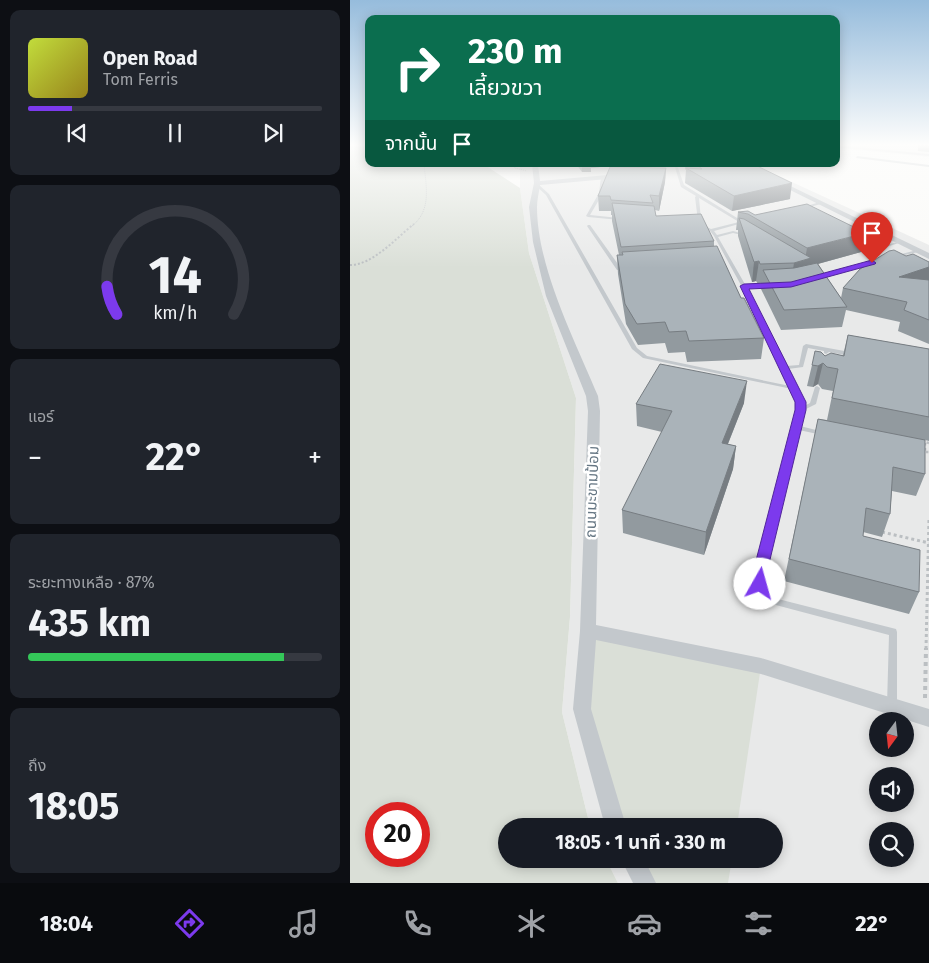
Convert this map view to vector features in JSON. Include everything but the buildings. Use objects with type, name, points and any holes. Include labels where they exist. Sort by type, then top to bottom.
[{"type":"street","name":"ถนนมะขามป้อม","points":[[535,185],[533,207],[537,242],[551,296],[592,396],[594,411],[588,631],[582,709],[613,818]]},
{"type":"street","points":[[784,185],[929,256]]},
{"type":"street","points":[[588,631],[761,666],[929,718]]},
{"type":"street","points":[[637,868],[645,883]]},
{"type":"lane","points":[[541,185],[635,349],[645,357],[794,388]]},
{"type":"lane","points":[[601,185],[600,193],[588,216],[621,219]]},
{"type":"lane","points":[[682,185],[697,197],[741,222]]},
{"type":"lane","points":[[697,197],[699,224]]},
{"type":"lane","points":[[806,212],[799,209],[820,203]]},
{"type":"lane","points":[[714,233],[751,220]]},
{"type":"lane","points":[[690,222],[699,224],[714,233],[728,262],[744,286],[800,402],[801,410],[760,572],[760,584],[774,602],[893,632],[892,706]]},
{"type":"lane","points":[[589,226],[618,269],[628,268]]},
{"type":"lane","points":[[714,233],[733,232],[744,234],[752,239]]},
{"type":"lane","points":[[853,237],[877,249],[900,242]]},
{"type":"lane","points":[[898,261],[891,257],[917,251]]},
{"type":"lane","points":[[817,279],[882,260]]},
{"type":"lane","points":[[744,286],[774,286]]},
{"type":"lane","points":[[784,368],[801,366],[806,346],[855,355]]},
{"type":"lane","points":[[825,358],[827,350]]},
{"type":"lane","points":[[801,410],[813,404],[817,388]]},
{"type":"lane","points":[[796,428],[833,435]]},
{"type":"path","points":[[350,265],[359,265],[373,257],[418,221],[427,202],[426,185]]},
{"type":"path","points":[[929,443],[925,442],[925,452],[929,452]]},
{"type":"path","points":[[925,698],[929,518]]},
{"type":"path","points":[[882,532],[929,542]]},
{"type":"shaded area","points":[[350,185],[516,185],[520,188],[529,253],[576,398],[570,617],[562,712],[588,818],[498,818],[498,868],[610,868],[618,883],[350,883]]},
{"type":"shaded area","points":[[520,185],[799,185],[929,245],[929,883],[618,883],[610,868],[783,868],[783,818],[588,818],[562,712],[570,617],[576,398],[529,253]]},
{"type":"shaded area","points":[[588,631],[761,666],[738,818],[613,818],[582,709]]},
{"type":"shaded area","points":[[637,868],[730,868],[728,883],[645,883]]},
{"type":"route","points":[[760,584],[760,572],[801,410],[800,402],[744,286],[791,285],[872,263]]}]
